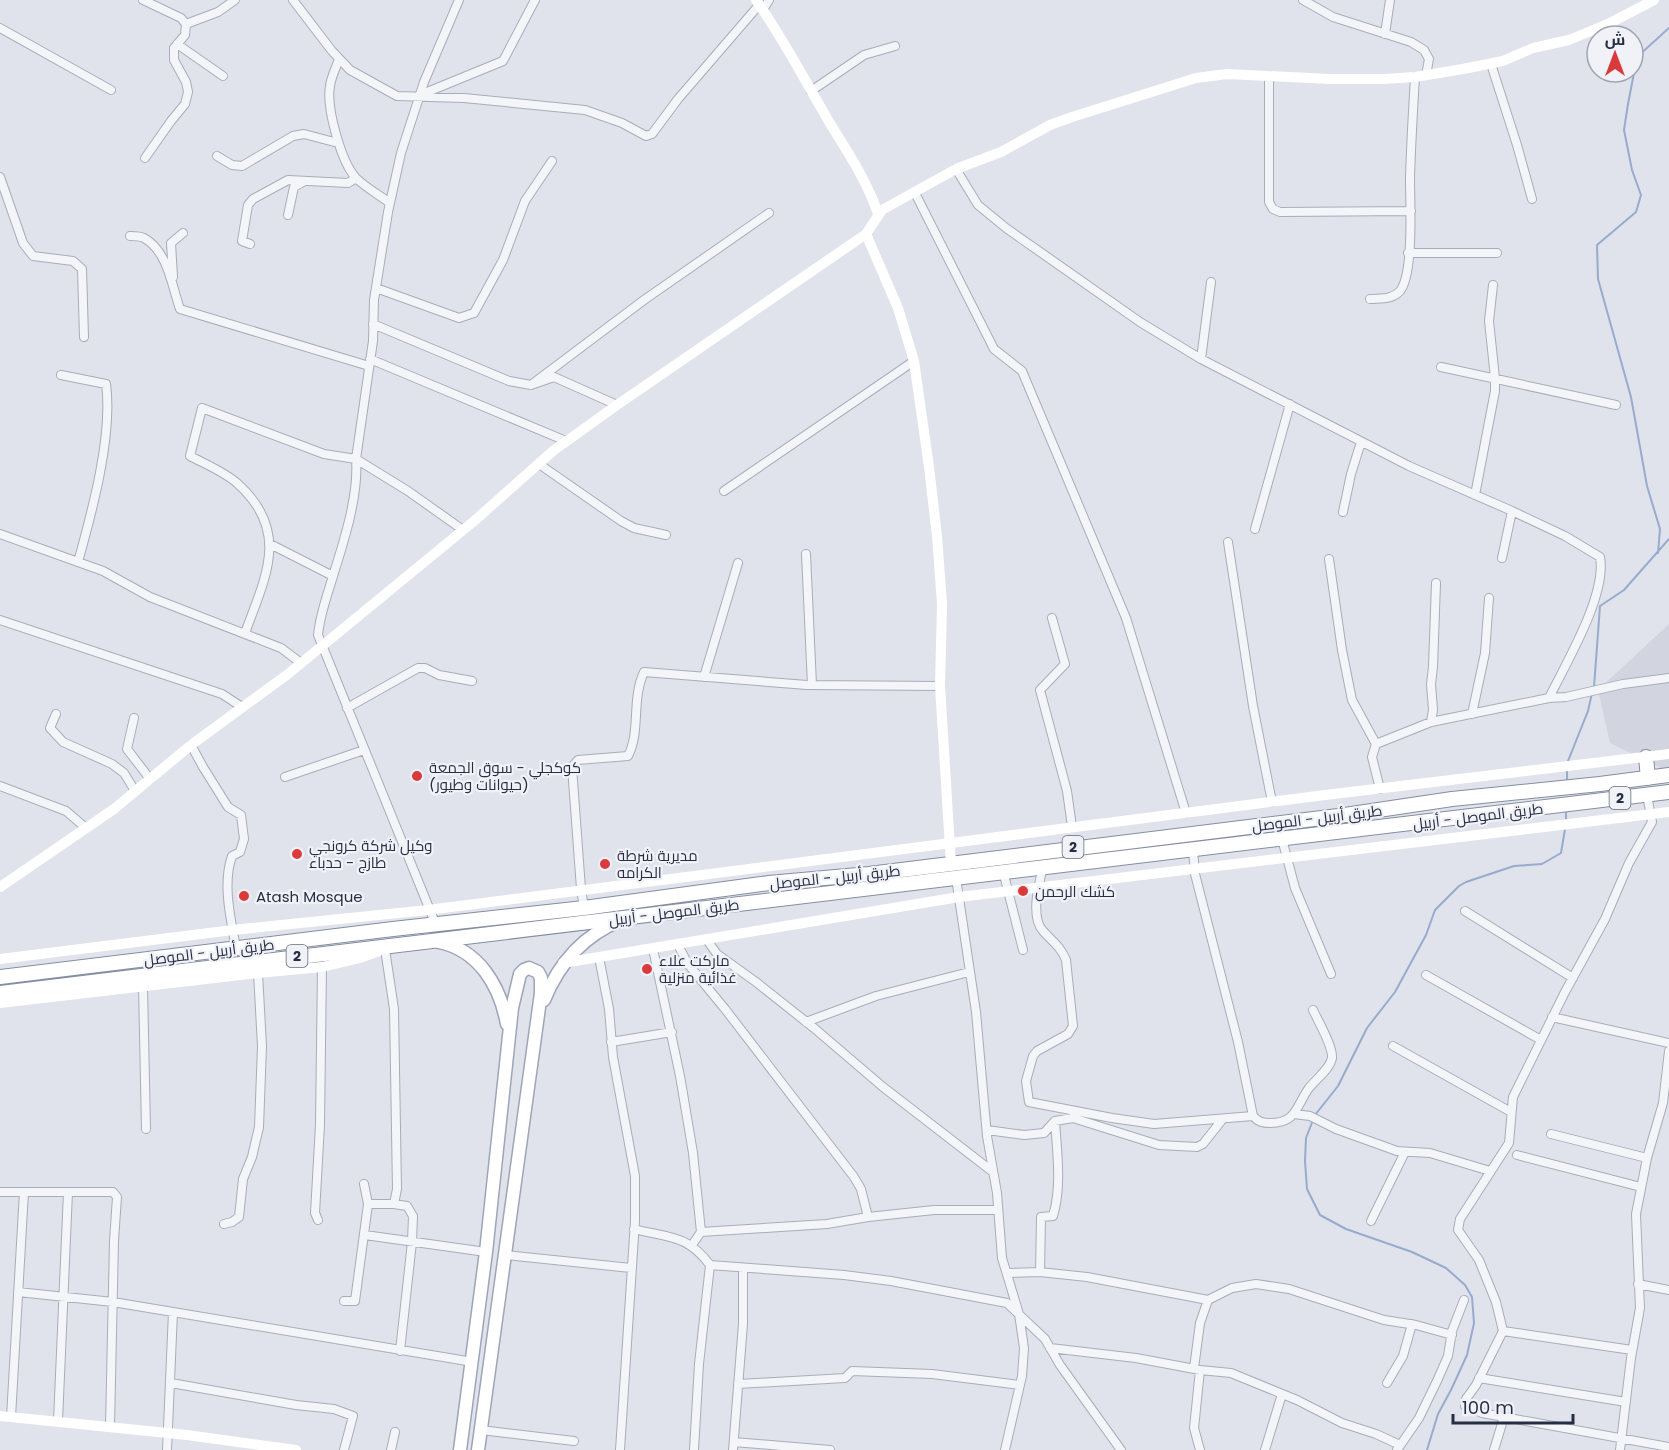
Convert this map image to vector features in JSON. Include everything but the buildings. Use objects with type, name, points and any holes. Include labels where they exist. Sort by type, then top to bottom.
[{"type":"highway","points":[[1646,757],[1648,777]]},
{"type":"highway","name":"طريق أربيل - الموصل","points":[[0,977],[584,908],[769,883],[951,864],[1452,799],[1669,775]]},
{"type":"highway","name":"طريق الموصل - أربيل","points":[[0,993],[1669,792]]},
{"type":"main road","points":[[0,887],[86,828],[301,663],[463,530],[566,441],[866,234],[878,214],[956,169],[1000,152],[1050,125],[1071,117],[1196,78],[1227,74],[1362,79],[1420,76],[1503,62],[1533,48],[1569,40],[1620,18],[1654,0]]},
{"type":"main road","points":[[762,4],[863,180],[878,214]]},
{"type":"main road","points":[[866,234],[898,308],[914,361],[937,536],[942,604],[940,686],[951,864]]},
{"type":"main road","points":[[0,959],[233,930],[428,910],[1072,827],[1669,754]]},
{"type":"main road","points":[[564,963],[959,897],[1669,812]]},
{"type":"main road","points":[[538,1018],[547,992],[564,963],[579,946],[614,923],[638,916]]},
{"type":"main road","points":[[420,941],[452,945],[472,956],[479,963],[490,978],[501,1002],[508,1038]]},
{"type":"main road","points":[[0,1003],[322,967],[360,958],[399,944]]},
{"type":"main road","points":[[460,1450],[486,1252],[508,1038],[518,980],[524,970],[530,968],[538,972],[541,978],[538,1018],[478,1450]]},
{"type":"main road","points":[[6,1417],[168,1432],[296,1450]]},
{"type":"street","points":[[143,0],[181,18],[186,24],[185,35],[174,48],[174,60],[186,82],[188,92],[185,104],[145,158]]},
{"type":"street","points":[[186,24],[218,12],[235,0]]},
{"type":"street","points":[[293,0],[350,70],[397,96],[464,98],[585,110],[622,123],[646,136],[652,134],[678,99],[762,4]]},
{"type":"street","points":[[436,925],[318,634],[320,617],[358,478],[356,459],[370,363],[376,288],[401,153],[419,96],[459,0]]},
{"type":"street","points":[[419,96],[503,61],[535,0]]},
{"type":"street","points":[[1303,0],[1333,17],[1411,42],[1424,50],[1429,59],[1420,76],[1410,180],[1411,211],[1405,280],[1401,290],[1393,297],[1370,298]]},
{"type":"street","points":[[1385,34],[1390,0]]},
{"type":"street","points":[[0,28],[111,90]]},
{"type":"street","points":[[177,44],[223,76]]},
{"type":"street","points":[[811,91],[864,55],[895,46]]},
{"type":"street","points":[[339,59],[329,86],[338,144],[346,164],[356,178],[390,203]]},
{"type":"street","points":[[1491,64],[1532,200]]},
{"type":"street","points":[[1269,76],[1269,202],[1273,209],[1280,212],[1411,211]]},
{"type":"street","points":[[217,156],[232,165],[242,166],[293,136],[304,134],[338,144]]},
{"type":"street","points":[[376,288],[459,318],[474,313],[503,260],[525,201],[552,161]]},
{"type":"street","points":[[956,169],[978,205],[1006,228],[1140,322],[1201,359],[1409,466],[1512,511],[1600,557],[1602,569],[1597,595],[1549,698]]},
{"type":"street","points":[[0,177],[23,243],[33,256],[73,261],[82,269],[84,337]]},
{"type":"street","points":[[250,244],[243,241],[243,235],[248,205],[253,199],[288,180],[348,183],[356,178]]},
{"type":"street","points":[[288,215],[294,187],[304,182]]},
{"type":"street","points":[[915,193],[994,349],[1022,371],[1126,618],[1186,813]]},
{"type":"street","points":[[531,385],[644,300],[769,213]]},
{"type":"street","points":[[183,233],[171,243],[173,282],[180,309],[370,363],[566,441]]},
{"type":"street","points":[[130,236],[143,238],[158,251],[173,282]]},
{"type":"street","points":[[1408,253],[1497,253]]},
{"type":"street","points":[[1201,359],[1211,282]]},
{"type":"street","points":[[1475,495],[1495,391],[1496,378],[1489,321],[1493,285]]},
{"type":"street","points":[[373,324],[509,381],[531,385],[554,377],[617,405]]},
{"type":"street","points":[[724,491],[914,361]]},
{"type":"street","points":[[1441,367],[1616,405]]},
{"type":"street","points":[[61,375],[105,384],[108,398],[99,472],[78,562]]},
{"type":"street","points":[[1255,528],[1290,404]]},
{"type":"street","points":[[245,633],[268,569],[270,544],[262,512],[237,483],[190,456],[202,408],[324,453],[356,459],[408,490],[463,530]]},
{"type":"street","points":[[1343,512],[1351,474],[1362,442]]},
{"type":"street","points":[[539,464],[621,521],[634,528],[666,535]]},
{"type":"street","points":[[1502,558],[1512,511]]},
{"type":"street","points":[[0,534],[104,571],[150,597],[281,648],[301,663]]},
{"type":"street","points":[[1228,542],[1253,706],[1272,802]]},
{"type":"street","points":[[270,544],[333,576]]},
{"type":"street","points":[[806,554],[812,685]]},
{"type":"street","points":[[1329,559],[1342,650],[1352,700],[1376,744],[1372,758],[1380,789]]},
{"type":"street","points":[[704,677],[738,563]]},
{"type":"street","points":[[1431,722],[1436,583]]},
{"type":"street","points":[[1472,714],[1485,653],[1490,598]]},
{"type":"street","points":[[1052,618],[1065,664],[1040,690],[1067,791],[1072,827]]},
{"type":"street","points":[[0,620],[222,694],[242,707]]},
{"type":"street","points":[[347,708],[418,668],[425,668],[439,675],[472,681]]},
{"type":"street","points":[[584,908],[572,767],[578,760],[628,756],[633,746],[637,686],[644,672],[812,685],[940,686]]},
{"type":"street","points":[[1376,744],[1431,722],[1623,684],[1669,678]]},
{"type":"street","points":[[56,714],[50,728],[63,742],[112,764],[124,773],[135,791]]},
{"type":"street","points":[[134,718],[127,748],[150,779]]},
{"type":"street","points":[[192,745],[228,807],[241,815],[244,839],[240,852],[232,856],[229,866],[229,906],[237,948]]},
{"type":"street","points":[[285,777],[364,750]]},
{"type":"street","points":[[0,786],[66,812],[86,828]]},
{"type":"street","points":[[1647,795],[1652,822],[1629,863],[1605,919],[1552,1017],[1513,1097],[1509,1143],[1460,1220],[1458,1230],[1479,1260],[1496,1302],[1503,1330],[1466,1399],[1465,1406],[1482,1413],[1669,1447]]},
{"type":"street","points":[[1282,839],[1295,888],[1331,974]]},
{"type":"street","points":[[1193,850],[1195,870],[1238,1042],[1253,1116],[1256,1120],[1275,1123],[1286,1120],[1294,1114],[1308,1089],[1329,1064],[1332,1057],[1313,1010]]},
{"type":"street","points":[[1043,867],[1038,888],[1037,919],[1039,926],[1063,951],[1073,1026],[1068,1034],[1036,1051],[1033,1056],[1026,1081],[1029,1102],[1154,1124],[1253,1116]]},
{"type":"street","points":[[1003,872],[1023,950]]},
{"type":"street","points":[[956,878],[976,1012],[1002,1258],[1019,1314],[1024,1348],[1020,1385],[1005,1450]]},
{"type":"street","points":[[1465,911],[1573,978]]},
{"type":"street","points":[[707,940],[717,954],[806,1022],[883,1087],[993,1172]]},
{"type":"street","points":[[678,945],[688,964],[854,1177],[861,1189],[868,1217]]},
{"type":"street","points":[[385,949],[394,1009],[397,1189],[394,1204]]},
{"type":"street","points":[[653,949],[672,1032],[693,1153],[701,1232],[692,1245]]},
{"type":"street","points":[[599,957],[609,1009],[613,1057],[635,1176],[634,1229],[620,1450]]},
{"type":"street","points":[[318,1220],[315,1213],[321,1114],[322,967]]},
{"type":"street","points":[[806,1022],[876,996],[969,972]]},
{"type":"street","points":[[224,1224],[240,1217],[243,1179],[252,1156],[259,1127],[262,1046],[258,973]]},
{"type":"street","points":[[1426,975],[1541,1040]]},
{"type":"street","points":[[143,986],[146,1129]]},
{"type":"street","points":[[1552,1017],[1669,1043]]},
{"type":"street","points":[[612,1042],[672,1032]]},
{"type":"street","points":[[1394,1046],[1511,1112]]},
{"type":"street","points":[[1620,1450],[1632,1350],[1640,1308],[1636,1214],[1647,1158],[1663,1103],[1669,1051]]},
{"type":"street","points":[[1294,1114],[1310,1116],[1336,1129],[1405,1152],[1430,1153],[1490,1171]]},
{"type":"street","points":[[987,1130],[1024,1135],[1044,1133],[1055,1121],[1073,1118],[1160,1145],[1197,1147],[1203,1144],[1222,1120]]},
{"type":"street","points":[[1040,1272],[1041,1217],[1053,1216],[1057,1204],[1055,1121]]},
{"type":"street","points":[[1551,1134],[1647,1158]]},
{"type":"street","points":[[1371,1221],[1405,1152]]},
{"type":"street","points":[[1517,1155],[1641,1187]]},
{"type":"street","points":[[344,1300],[355,1301],[368,1204],[364,1184]]},
{"type":"street","points":[[0,1192],[113,1192],[117,1197],[110,1426]]},
{"type":"street","points":[[6,1417],[18,1292],[24,1192]]},
{"type":"street","points":[[58,1421],[68,1192]]},
{"type":"street","points":[[368,1204],[407,1206],[413,1216],[400,1351]]},
{"type":"street","points":[[701,1232],[827,1224],[934,1209],[998,1210]]},
{"type":"street","points":[[634,1229],[678,1238],[692,1245],[710,1265],[844,1275],[891,1281],[1007,1303],[1045,1339],[1120,1450]]},
{"type":"street","points":[[365,1235],[486,1252]]},
{"type":"street","points":[[506,1256],[631,1268]]},
{"type":"street","points":[[694,1450],[699,1364],[710,1265]]},
{"type":"street","points":[[743,1268],[743,1324],[734,1446],[830,1450]]},
{"type":"street","points":[[1007,1274],[1040,1272],[1087,1277],[1208,1300],[1232,1288],[1256,1284],[1289,1289],[1384,1320],[1412,1324],[1452,1335]]},
{"type":"street","points":[[1638,1284],[1669,1290]]},
{"type":"street","points":[[18,1292],[113,1302],[473,1362]]},
{"type":"street","points":[[1200,1450],[1194,1428],[1197,1369],[1200,1323],[1208,1300]]},
{"type":"street","points":[[1050,1348],[1231,1372],[1342,1423],[1376,1434],[1399,1448],[1419,1418],[1448,1356],[1452,1335],[1464,1300]]},
{"type":"street","points":[[167,1450],[173,1312]]},
{"type":"street","points":[[1387,1383],[1403,1356],[1412,1324]]},
{"type":"street","points":[[1503,1330],[1632,1350]]},
{"type":"street","points":[[738,1384],[845,1378],[852,1371],[932,1374],[1020,1385]]},
{"type":"street","points":[[1479,1378],[1626,1402]]},
{"type":"street","points":[[171,1383],[296,1405],[334,1409],[353,1416],[344,1450]]},
{"type":"street","points":[[1265,1450],[1282,1394]]},
{"type":"street","points":[[1494,1450],[1504,1417]]},
{"type":"street","points":[[481,1430],[574,1441]]},
{"type":"street","points":[[391,1450],[395,1432]]},
{"type":"street","points":[[214,1438],[214,1450]]},
{"type":"shaded area","points":[[1669,624],[1669,772],[1610,743],[1598,690]]},
{"type":"waterway","points":[[1658,553],[1660,529],[1647,486],[1631,397],[1598,279],[1597,245],[1636,212],[1641,195],[1632,170],[1624,130],[1628,104],[1637,57],[1669,28]]},
{"type":"waterway","points":[[1594,687],[1600,606],[1624,590],[1669,539]]},
{"type":"waterway","points":[[1568,761],[1588,711],[1592,693]]},
{"type":"waterway","points":[[1567,769],[1567,782]]},
{"type":"waterway","points":[[1566,808],[1566,821]]},
{"type":"waterway","points":[[1315,1115],[1338,1086],[1367,1028],[1395,992],[1426,935],[1435,910],[1466,882],[1514,866],[1542,864],[1561,853],[1565,829]]},
{"type":"waterway","points":[[1313,1120],[1306,1138],[1307,1189],[1320,1215],[1346,1229],[1412,1252],[1446,1268],[1465,1285],[1472,1297],[1474,1323],[1467,1355],[1438,1414],[1427,1450]]},
{"type":"place","name":"كوكجلي - سوق الجمعة (حيوانات وطيور)","points":[[417,776]]},
{"type":"place","name":"وكيل شركة كرونجي طازج - حدباء","points":[[297,854]]},
{"type":"place","name":"مديرية شرطة الكرامه","points":[[605,864]]},
{"type":"place","name":"كشك الرحمن","points":[[1023,891]]},
{"type":"place","name":"Atash Mosque","points":[[244,896]]},
{"type":"place","name":"ماركت علاء غذائية منزلية","points":[[647,969]]}]
